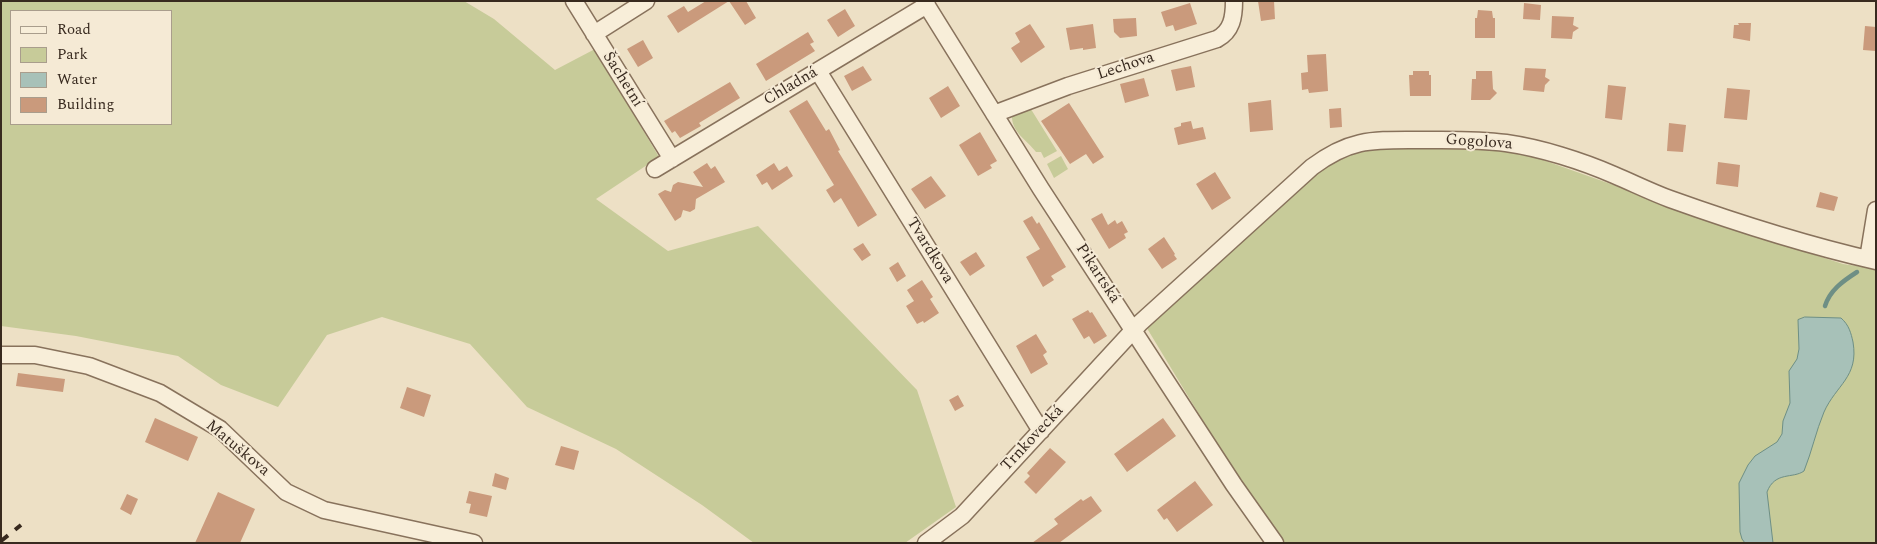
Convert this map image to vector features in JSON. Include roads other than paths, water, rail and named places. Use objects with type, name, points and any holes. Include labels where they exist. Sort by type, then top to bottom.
[{"type":"street","name":"Šachetní","points":[[574,1],[672,159]]},
{"type":"street","points":[[594,34],[646,1]]},
{"type":"street","name":"Lechova","points":[[994,114],[1068,86],[1224,36],[1231,25],[1234,1]]},
{"type":"street","name":"Pikartská","points":[[926,3],[994,114],[1234,485],[1274,543]]},
{"type":"street","name":"Chladná","points":[[655,169],[818,71],[926,3]]},
{"type":"street","name":"Tvardkova","points":[[818,71],[1041,431]]},
{"type":"street","name":"Gogolova","points":[[1133,329],[1312,167],[1342,148],[1352,144],[1373,141],[1455,140],[1507,143],[1529,148],[1590,166],[1690,206],[1829,251],[1872,260]]},
{"type":"street","points":[[1872,260],[1876,210]]},
{"type":"street","name":"Trnkovecká","points":[[926,543],[962,516],[1133,329]]},
{"type":"street","name":"Matuškova","points":[[1,355],[35,355],[89,366],[160,393],[220,429],[286,492],[324,510],[474,543]]},
{"type":"water","points":[[1805,317],[1841,318],[1849,329],[1853,342],[1853,364],[1850,372],[1824,412],[1804,471],[1779,478],[1770,485],[1767,492],[1773,543],[1745,543],[1740,532],[1739,483],[1755,456],[1777,442],[1782,434],[1783,421],[1790,403],[1789,371],[1797,359],[1799,349],[1798,320]]},
{"type":"waterway","points":[[1825,306],[1830,295],[1842,282],[1857,272]]},
{"type":"railway","points":[[1,541],[21,525]]}]
